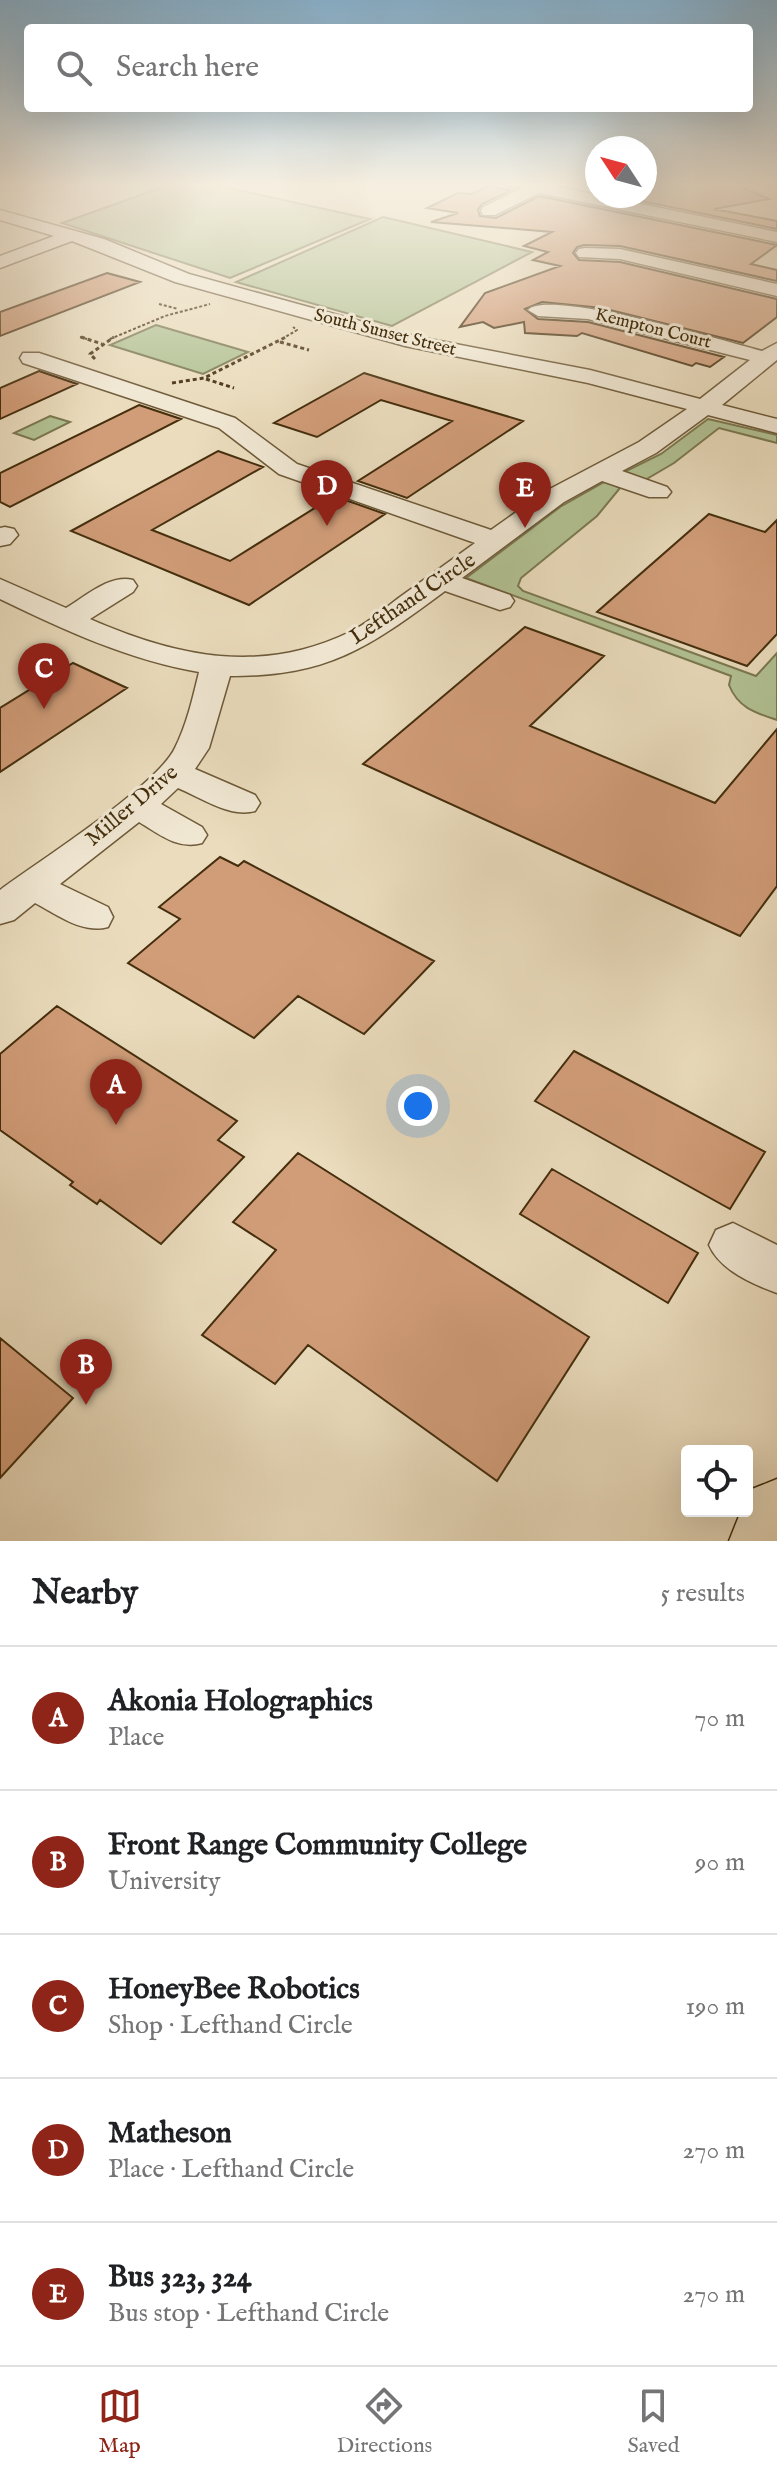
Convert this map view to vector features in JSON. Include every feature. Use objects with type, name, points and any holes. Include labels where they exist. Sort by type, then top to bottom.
[{"type":"main road","points":[[764,1541],[777,1514]]},
{"type":"street","name":"South Sunset Street","points":[[132,257],[207,285],[446,350],[564,371],[777,426]]},
{"type":"street","points":[[633,257],[777,290]]},
{"type":"street","points":[[181,302],[207,285]]},
{"type":"street","name":"Kempton Court","points":[[538,310],[588,313],[772,354]]},
{"type":"street","points":[[357,352],[390,335]]},
{"type":"street","name":"Lefthand Circle","points":[[0,588],[132,648],[178,662],[216,668],[254,668],[295,662],[331,652],[362,637],[544,504],[662,439],[772,354]]},
{"type":"street","points":[[31,358],[227,423],[288,469],[496,541]]},
{"type":"street","points":[[600,472],[658,492]]},
{"type":"street","points":[[442,581],[500,601]]},
{"type":"street","points":[[69,619],[123,586]]},
{"type":"street","name":"Miller Drive","points":[[0,910],[137,806],[174,773],[192,748],[216,668]]},
{"type":"street","points":[[174,773],[243,803]]},
{"type":"street","points":[[137,806],[189,835]]},
{"type":"street","points":[[33,886],[94,917]]},
{"type":"street","points":[[733,1245],[777,1271]]},
{"type":"path","points":[[100,361],[90,354],[102,344],[181,302]]},
{"type":"path","points":[[159,304],[181,302],[218,306]]},
{"type":"path","points":[[167,383],[183,384],[204,378],[280,342],[295,333],[297,330],[287,325],[300,318]]},
{"type":"path","points":[[80,337],[102,344]]},
{"type":"path","points":[[280,342],[309,350]]},
{"type":"path","points":[[204,378],[234,388]]},
{"type":"green space","points":[[166,257],[280,257],[230,278]]},
{"type":"green space","points":[[293,257],[523,257],[392,326],[236,282]]},
{"type":"green space","points":[[156,325],[248,352],[203,374],[110,345]]},
{"type":"green space","points":[[50,416],[70,422],[34,440],[14,433]]},
{"type":"green space","points":[[708,419],[777,435],[777,443],[719,428],[674,463],[645,480],[618,475],[661,454]]},
{"type":"green space","points":[[606,481],[620,488],[597,516],[521,578],[518,586],[523,591],[756,676],[777,653],[777,720],[755,712],[737,699],[729,685],[731,676],[466,578],[560,507]]},
{"type":"building","points":[[539,257],[576,257],[579,260],[620,262],[777,299],[777,317],[743,343],[602,308],[542,302],[525,309],[538,319],[588,322],[724,357],[710,367],[696,363],[692,366],[582,333],[577,336],[525,333],[524,322],[494,328],[483,322],[460,327],[485,293],[560,266],[533,260]]},
{"type":"building","points":[[669,257],[761,257],[751,264],[777,270],[777,281]]},
{"type":"building","points":[[107,273],[140,282],[0,336],[0,312]]},
{"type":"building","points":[[39,371],[77,384],[0,419],[0,388]]},
{"type":"building","points":[[364,373],[523,421],[407,498],[358,481],[452,421],[381,400],[317,437],[274,423]]},
{"type":"building","points":[[139,405],[181,419],[10,507],[0,502],[0,473]]},
{"type":"building","points":[[218,451],[263,467],[152,530],[230,561],[334,496],[385,514],[249,605],[71,531]]},
{"type":"building","points":[[709,514],[765,532],[777,520],[777,634],[747,666],[597,612]]},
{"type":"building","points":[[525,627],[604,656],[530,726],[715,803],[777,729],[777,886],[740,936],[363,764]]},
{"type":"building","points":[[73,663],[127,688],[0,772],[0,708]]},
{"type":"building","points":[[220,857],[238,866],[244,861],[434,961],[364,1034],[298,996],[254,1038],[128,963],[180,919],[159,907]]},
{"type":"building","points":[[57,1006],[237,1121],[218,1140],[244,1157],[161,1244],[100,1200],[97,1204],[70,1185],[73,1182],[0,1130],[0,1054]]},
{"type":"building","points":[[574,1051],[765,1152],[730,1209],[535,1101]]},
{"type":"building","points":[[298,1153],[589,1337],[497,1481],[308,1345],[275,1384],[202,1335],[276,1250],[233,1222]]},
{"type":"building","points":[[552,1169],[698,1253],[668,1303],[520,1214]]},
{"type":"building","points":[[0,1338],[73,1398],[0,1478]]},
{"type":"place","name":"Matheson","points":[[327,526]]},
{"type":"place","name":"Bus 323, 324","points":[[525,528]]},
{"type":"place","name":"HoneyBee Robotics","points":[[44,709]]},
{"type":"place","name":"Akonia Holographics","points":[[116,1125]]},
{"type":"place","name":"Front Range Community College","points":[[86,1405]]}]
